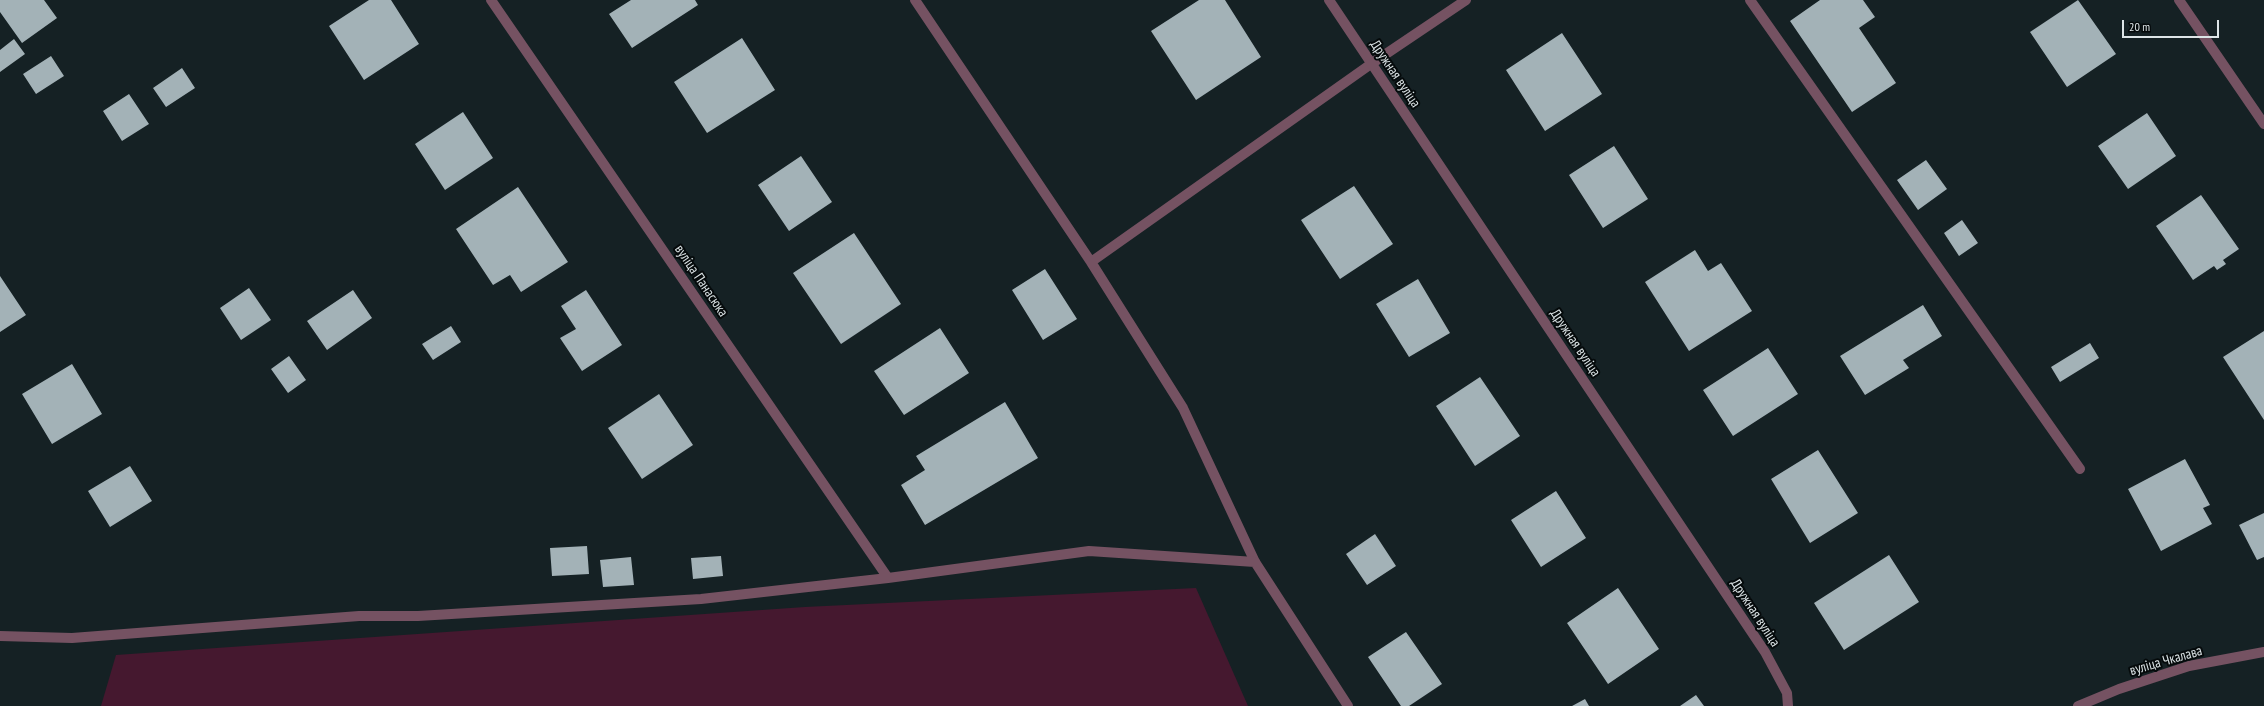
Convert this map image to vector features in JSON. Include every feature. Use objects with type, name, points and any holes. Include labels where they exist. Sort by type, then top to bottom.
[{"type":"street","name":"вуліца Панасюка","points":[[491,0],[888,578]]},
{"type":"street","points":[[915,0],[1091,262],[1183,408],[1255,562],[1348,706]]},
{"type":"street","name":"Дружная вуліца","points":[[1329,0],[1765,652],[1787,693],[1788,706]]},
{"type":"street","points":[[1091,262],[1371,64],[1466,0]]},
{"type":"street","points":[[1750,0],[2080,469]]},
{"type":"street","points":[[2179,0],[2264,124]]},
{"type":"street","points":[[0,636],[72,638],[359,616],[418,616],[701,599],[888,578],[1089,552],[1255,562]]},
{"type":"street","name":"вуліца Чкалава","points":[[2078,706],[2119,689],[2189,666],[2264,652]]},
{"type":"shaded area","points":[[1196,588],[1248,706],[101,706],[116,655],[805,607]]},
{"type":"building","points":[[0,0],[44,0],[57,18],[22,43],[0,12]]},
{"type":"building","points":[[369,0],[391,0],[419,44],[364,80],[329,26]]},
{"type":"building","points":[[631,0],[695,0],[698,5],[632,48],[609,14]]},
{"type":"building","points":[[1199,0],[1225,0],[1261,57],[1196,100],[1151,31]]},
{"type":"building","points":[[1820,0],[1863,0],[1875,17],[1859,28],[1896,83],[1852,112],[1790,21]]},
{"type":"building","points":[[2078,0],[2116,54],[2067,87],[2030,32]]},
{"type":"building","points":[[1562,33],[1602,94],[1545,131],[1506,70]]},
{"type":"building","points":[[742,38],[775,90],[707,133],[674,82]]},
{"type":"building","points":[[14,39],[25,54],[0,72],[0,50]]},
{"type":"building","points":[[51,56],[64,76],[36,94],[23,74]]},
{"type":"building","points":[[182,68],[195,88],[166,107],[153,88]]},
{"type":"building","points":[[129,94],[149,124],[122,141],[103,111]]},
{"type":"building","points":[[463,112],[493,158],[445,190],[415,144]]},
{"type":"building","points":[[2147,113],[2176,156],[2128,189],[2098,146]]},
{"type":"building","points":[[1614,146],[1648,199],[1603,228],[1569,175]]},
{"type":"building","points":[[801,156],[832,202],[789,231],[758,185]]},
{"type":"building","points":[[1926,160],[1947,189],[1918,210],[1897,180]]},
{"type":"building","points":[[1354,186],[1393,244],[1340,279],[1301,220]]},
{"type":"building","points":[[518,187],[568,262],[521,292],[510,275],[493,285],[456,229]]},
{"type":"building","points":[[2201,195],[2239,249],[2223,260],[2226,264],[2217,270],[2214,266],[2193,280],[2156,226]]},
{"type":"building","points":[[1962,220],[1978,243],[1959,256],[1944,233]]},
{"type":"building","points":[[854,233],[901,304],[841,344],[793,273]]},
{"type":"building","points":[[1695,250],[1708,271],[1721,263],[1752,311],[1689,351],[1645,282]]},
{"type":"building","points":[[1045,269],[1077,319],[1043,340],[1012,290]]},
{"type":"building","points":[[0,276],[26,315],[0,332]]},
{"type":"building","points":[[1418,279],[1450,333],[1409,357],[1376,304]]},
{"type":"building","points":[[249,288],[271,320],[241,340],[220,308]]},
{"type":"building","points":[[353,290],[372,318],[327,350],[307,321]]},
{"type":"building","points":[[586,290],[622,345],[582,371],[560,338],[576,329],[561,306]]},
{"type":"building","points":[[1923,305],[1942,336],[1903,360],[1909,368],[1865,395],[1840,356]]},
{"type":"building","points":[[451,326],[461,342],[433,360],[422,344]]},
{"type":"building","points":[[940,328],[969,373],[904,415],[874,371]]},
{"type":"building","points":[[2264,331],[2264,420],[2223,357]]},
{"type":"building","points":[[2090,343],[2099,358],[2060,382],[2051,367]]},
{"type":"building","points":[[1768,348],[1798,394],[1733,436],[1703,390]]},
{"type":"building","points":[[289,356],[306,380],[288,393],[271,369]]},
{"type":"building","points":[[72,364],[102,414],[52,444],[22,394]]},
{"type":"building","points":[[1480,377],[1520,436],[1475,466],[1436,406]]},
{"type":"building","points":[[659,394],[693,445],[642,479],[608,428]]},
{"type":"building","points":[[1005,402],[1038,458],[925,525],[901,485],[925,470],[916,456]]},
{"type":"building","points":[[1818,450],[1858,513],[1810,543],[1771,479]]},
{"type":"building","points":[[2185,459],[2210,505],[2203,508],[2212,524],[2161,551],[2128,489]]},
{"type":"building","points":[[130,466],[152,501],[110,527],[88,491]]},
{"type":"building","points":[[1556,491],[1586,538],[1541,567],[1511,520]]},
{"type":"building","points":[[2264,513],[2264,557],[2257,560],[2239,525]]},
{"type":"building","points":[[1375,534],[1396,566],[1367,585],[1346,554]]},
{"type":"building","points":[[587,546],[589,574],[552,576],[550,548]]},
{"type":"building","points":[[1889,555],[1919,602],[1844,650],[1814,603]]},
{"type":"building","points":[[721,556],[723,576],[693,579],[691,558]]},
{"type":"building","points":[[631,557],[634,585],[603,587],[600,560]]},
{"type":"building","points":[[1618,588],[1659,649],[1608,684],[1567,623]]},
{"type":"building","points":[[1406,632],[1442,684],[1409,706],[1401,706],[1368,657]]},
{"type":"building","points":[[1696,695],[1704,706],[1680,706]]},
{"type":"building","points":[[1585,699],[1589,706],[1572,706]]}]
